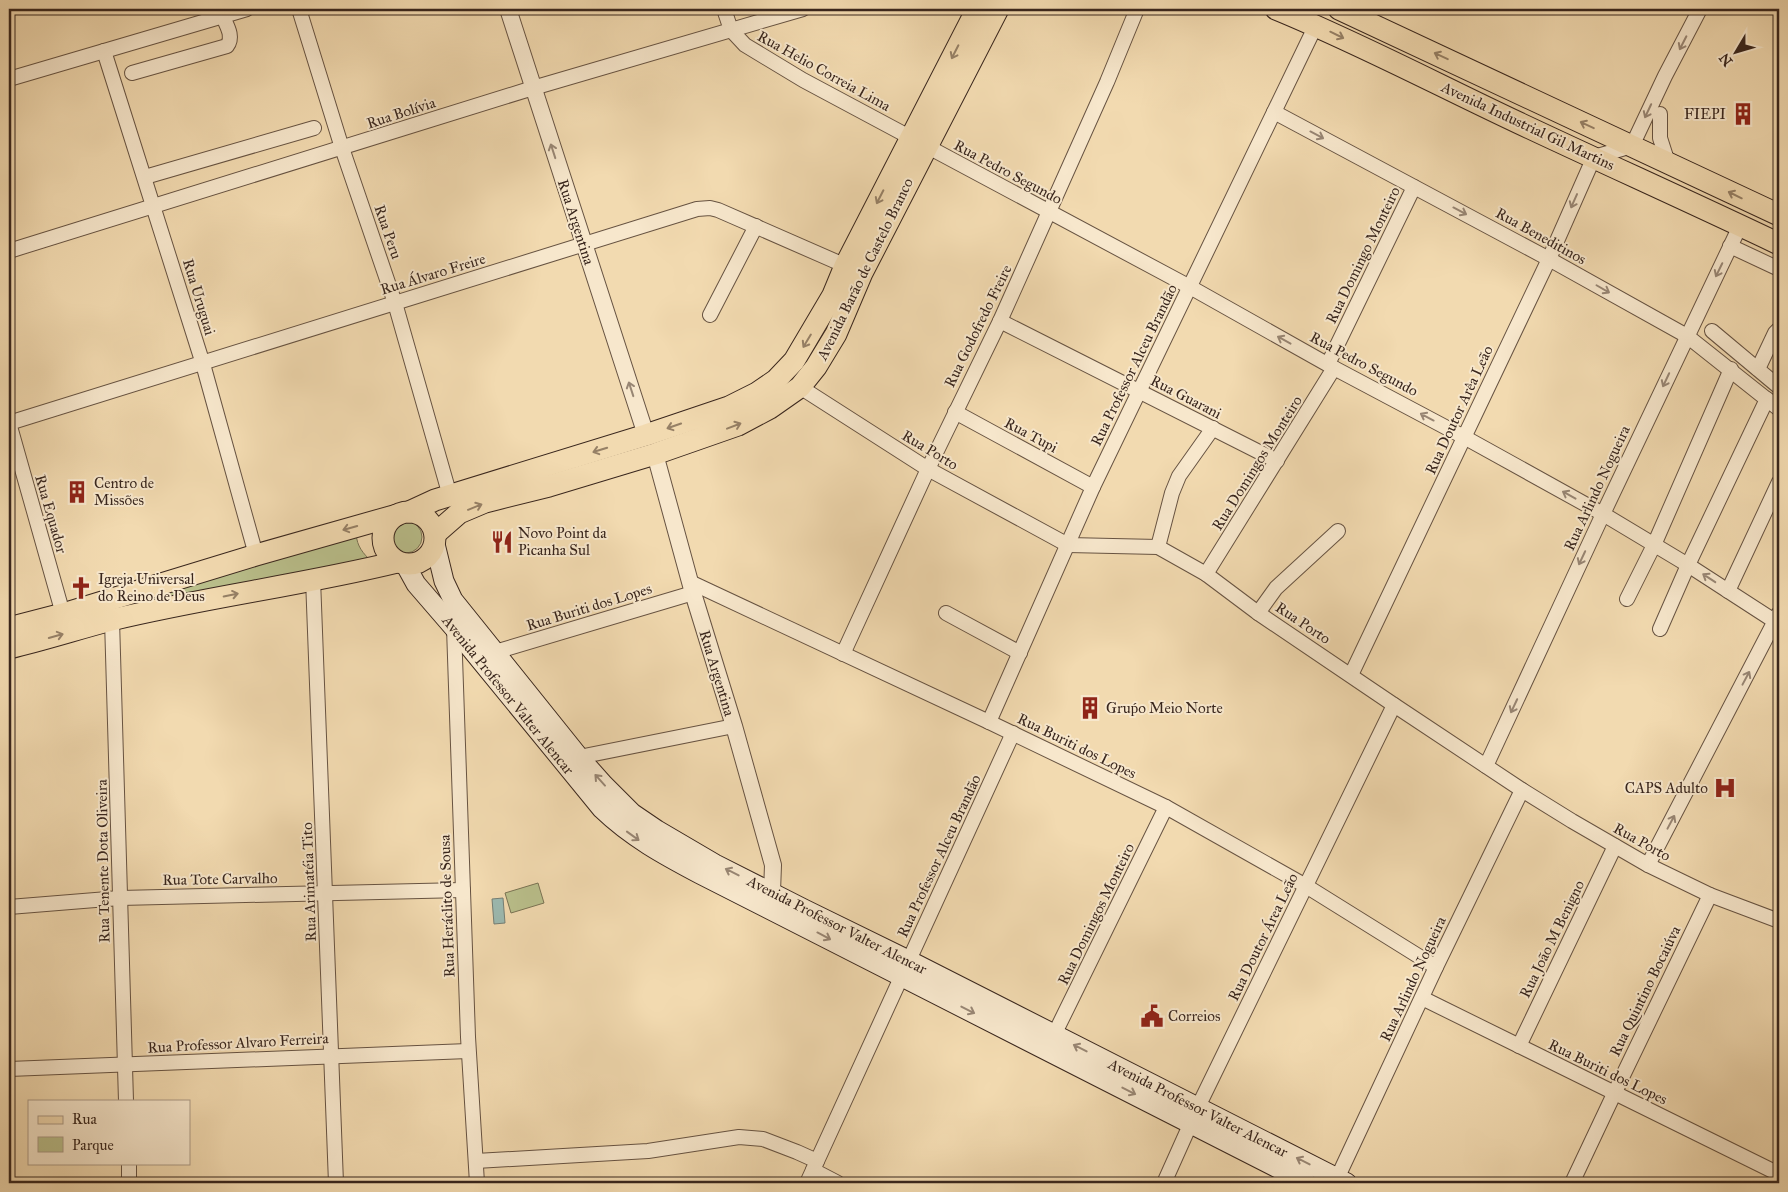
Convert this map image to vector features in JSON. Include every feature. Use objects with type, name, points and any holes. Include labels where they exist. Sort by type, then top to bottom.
[{"type":"main road","name":"Avenida Barão de Castelo Branco","points":[[9,628],[63,614],[256,555],[403,513],[435,500],[651,444],[738,425],[770,408],[800,386],[816,367],[836,334],[854,269],[918,142],[977,9]]},
{"type":"main road","name":"Avenida Barão de Castelo Branco","points":[[918,142],[998,9]]},
{"type":"main road","name":"Avenida Industrial Gil Martins","points":[[1276,9],[1316,25],[1519,124],[1779,244]]},
{"type":"main road","name":"Avenida Industrial Gil Martins","points":[[1339,9],[1779,216]]},
{"type":"main road","name":"Avenida Barão de Castelo Branco","points":[[435,539],[460,514],[485,502],[549,486],[651,444],[757,394],[776,380],[794,362],[833,295],[854,269]]},
{"type":"main road","points":[[9,648],[112,620],[313,579],[401,563],[412,564],[426,558],[431,552],[435,539],[429,520],[423,516],[403,513],[385,526],[383,542],[386,550],[391,557],[401,563]]},
{"type":"main road","name":"Avenida Professor Valter Alencar","points":[[435,539],[444,582],[452,600],[604,785],[632,812],[657,830],[769,899],[801,916],[1195,1115],[1340,1182]]},
{"type":"main road","name":"Avenida Professor Valter Alencar","points":[[401,563],[416,584],[602,810],[619,826],[641,842],[668,857],[769,899]]},
{"type":"main road","name":"Avenida Professor Valter Alencar","points":[[904,968],[1054,1035],[1195,1115],[1307,1183]]},
{"type":"street","points":[[9,79],[247,9]]},
{"type":"street","name":"Rua Peru","points":[[299,9],[342,148],[395,303],[450,496]]},
{"type":"street","name":"Rua Argentina","points":[[508,9],[584,245],[651,444],[691,588],[734,726],[773,865],[769,899]]},
{"type":"street","name":"Rua Helio Correia Lima","points":[[724,9],[731,30],[745,45],[804,80],[918,142]]},
{"type":"street","name":"Rua Bolívia","points":[[9,252],[533,88],[803,9]]},
{"type":"street","name":"Rua Godofredo Freire","points":[[844,654],[928,469],[1050,213],[1107,82],[1136,9]]},
{"type":"street","points":[[1594,157],[1632,146],[1665,76],[1700,9]]},
{"type":"street","points":[[132,73],[227,46],[231,37],[223,17]]},
{"type":"street","name":"Rua Professor Alceu Brandão","points":[[989,722],[1092,487],[1140,392],[1316,25]]},
{"type":"street","name":"Rua Uruguai","points":[[104,51],[203,364],[256,555]]},
{"type":"street","name":"Rua Beneditinos","points":[[1274,112],[1549,259],[1687,336],[1779,409]]},
{"type":"street","points":[[1660,114],[1660,138],[1668,163]]},
{"type":"street","points":[[145,177],[314,128]]},
{"type":"street","name":"Rua Pedro Segundo","points":[[918,142],[1190,287],[1331,366],[1464,437],[1602,514],[1728,591],[1778,619]]},
{"type":"street","name":"Rua Doutor Arêa Leão","points":[[1351,676],[1549,259],[1594,157]]},
{"type":"street","name":"Rua Domingo Monteiro","points":[[1331,366],[1414,187]]},
{"type":"street","name":"Rua Álvaro Freire","points":[[9,423],[701,208],[718,210],[854,269]]},
{"type":"street","points":[[710,315],[756,226]]},
{"type":"street","name":"Rua Arlindo Nogueira","points":[[1486,766],[1602,514],[1740,226]]},
{"type":"street","points":[[1730,246],[1779,269]]},
{"type":"street","name":"Rua Guarani","points":[[1000,321],[1277,461]]},
{"type":"street","points":[[1758,369],[1779,328]]},
{"type":"street","points":[[1712,331],[1779,387]]},
{"type":"street","name":"Rua Domingos Monteiro","points":[[1206,574],[1277,461],[1331,366]]},
{"type":"street","points":[[1627,599],[1654,545],[1731,369]]},
{"type":"street","name":"Rua Porto","points":[[800,386],[928,469],[1068,545],[1158,547],[1206,574],[1258,614],[1522,790],[1648,865],[1710,895],[1779,921]]},
{"type":"street","points":[[1660,629],[1767,398]]},
{"type":"street","name":"Rua Tupi","points":[[955,412],[1092,487]]},
{"type":"street","name":"Rua Equador","points":[[9,423],[63,614]]},
{"type":"street","points":[[1158,547],[1172,493],[1179,476],[1212,428]]},
{"type":"street","points":[[1728,591],[1779,482]]},
{"type":"street","points":[[1258,614],[1276,588],[1338,531]]},
{"type":"street","name":"Rua Arimatéia Tito","points":[[313,579],[336,1183]]},
{"type":"street","name":"Rua Buriti dos Lopes","points":[[495,652],[691,588],[844,654],[1166,807],[1306,886],[1436,967]]},
{"type":"street","points":[[946,613],[1020,653]]},
{"type":"street","points":[[1648,865],[1778,619]]},
{"type":"street","name":"Rua Tenente Dota Oliveira","points":[[112,620],[126,1100]]},
{"type":"street","name":"Rua Heráclito de Sousa","points":[[454,628],[468,1051],[477,1183]]},
{"type":"street","name":"Rua Doutor Área Leão","points":[[1164,1183],[1195,1115],[1394,705]]},
{"type":"street","points":[[579,756],[734,726]]},
{"type":"street","name":"Rua Professor Alceu Brandão","points":[[807,1183],[1013,733]]},
{"type":"street","name":"Rua Arlindo Nogueira","points":[[1340,1182],[1436,967],[1522,790]]},
{"type":"street","name":"Rua Domingos Monteiro","points":[[1054,1035],[1166,807]]},
{"type":"street","name":"Rua João M Benigno","points":[[1519,1046],[1615,846]]},
{"type":"street","name":"Rua Tote Carvalho","points":[[9,907],[120,898],[463,890]]},
{"type":"street","name":"Rua Quintino Bocaiúva","points":[[1572,1183],[1710,895]]},
{"type":"street","name":"Rua Buriti dos Lopes","points":[[1422,998],[1779,1174]]},
{"type":"street","name":"Rua Professor Alvaro Ferreira","points":[[9,1068],[468,1051]]},
{"type":"street","points":[[476,1161],[648,1151],[739,1137],[753,1137],[778,1144],[815,1166],[838,1183]]},
{"type":"street","points":[[128,1164],[129,1183]]},
{"type":"green space","points":[[406,521],[412,522],[417,526],[421,531],[421,543],[417,548],[412,552],[406,553],[400,552],[395,548],[391,543],[390,537],[391,531],[395,526],[400,522]]},
{"type":"green space","points":[[356,530],[359,546],[369,559],[111,612],[92,611]]},
{"type":"green space","points":[[538,883],[544,903],[511,913],[505,893]]},
{"type":"water","points":[[503,898],[505,923],[494,924],[492,899]]},
{"type":"place","name":"FIEPI","points":[[1743,114]]},
{"type":"place","name":"Centro de Missões","points":[[77,492]]},
{"type":"place","name":"Novo Point da Picanha Sul","points":[[502,542]]},
{"type":"place","name":"Igreja Universal do Reino de Deus","points":[[81,588]]},
{"type":"place","name":"Gruṕo Meio Norte","points":[[1090,708]]},
{"type":"place","name":"CAPS Adulto","points":[[1725,788]]},
{"type":"place","name":"Correios","points":[[1152,1016]]}]
